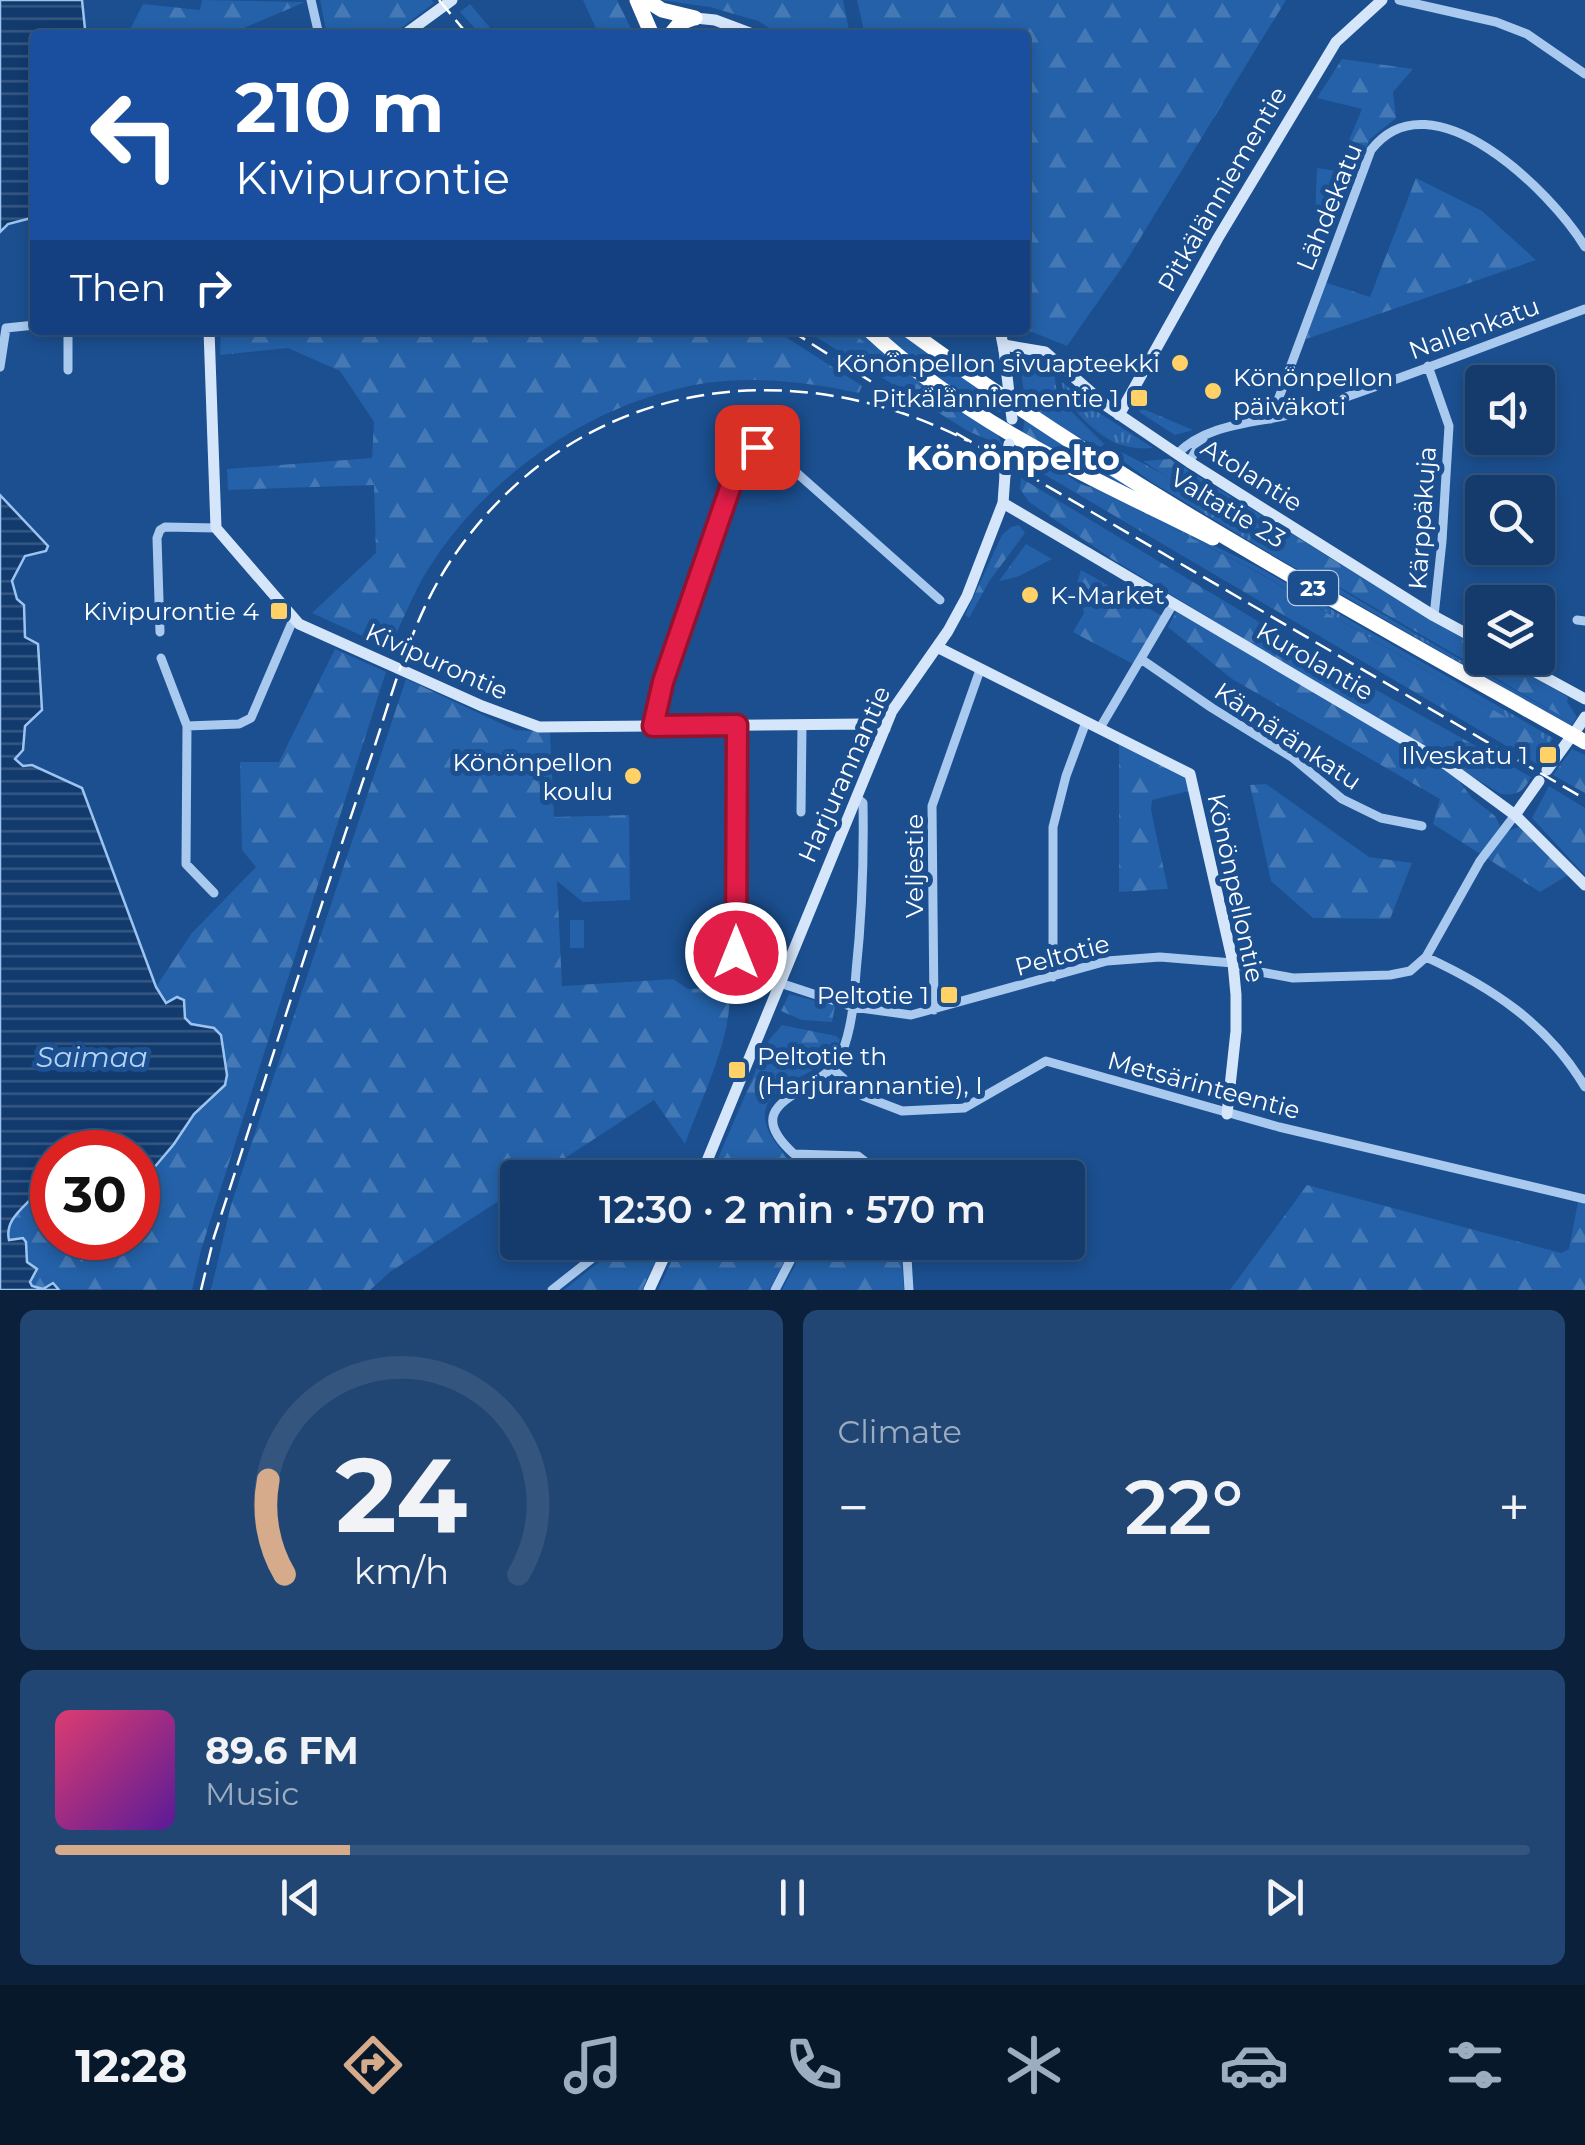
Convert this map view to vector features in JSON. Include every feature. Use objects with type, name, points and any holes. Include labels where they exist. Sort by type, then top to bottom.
[{"type":"highway","points":[[637,0],[650,30]]},
{"type":"highway","points":[[646,0],[662,10],[695,18]]},
{"type":"highway","points":[[674,30],[680,22],[695,18]]},
{"type":"highway","points":[[876,335],[937,387],[1010,440],[1319,592]]},
{"type":"highway","name":"Valtatie 23","points":[[915,335],[1099,459],[1319,592],[1577,738]]},
{"type":"street","points":[[312,0],[318,30]]},
{"type":"street","points":[[411,30],[452,0]]},
{"type":"street","name":"Pitkälänniementie","points":[[1120,415],[1218,238],[1336,42],[1382,0]]},
{"type":"street","points":[[1399,0],[1496,22],[1527,34],[1585,74]]},
{"type":"street","points":[[695,18],[742,30]]},
{"type":"street","name":"Lähdekatu","points":[[1271,419],[1371,150],[1390,132],[1410,124],[1434,124],[1486,145],[1526,179],[1575,230],[1585,247]]},
{"type":"street","name":"Nallenkatu","points":[[1178,454],[1196,438],[1238,424],[1309,409],[1585,309]]},
{"type":"street","points":[[0,367],[6,328],[30,326]]},
{"type":"street","points":[[68,335],[68,370]]},
{"type":"street","points":[[160,632],[160,530],[216,528],[210,335]]},
{"type":"street","name":"Harjurannantie","points":[[707,1160],[884,728],[967,596],[1003,502],[1012,419],[1001,335]]},
{"type":"street","name":"Atolantie","points":[[1004,348],[1045,352],[1120,415],[1178,454],[1465,633]]},
{"type":"street","name":"Kärppäkuja","points":[[1428,366],[1449,426],[1434,616]]},
{"type":"street","points":[[1190,462],[1205,436]]},
{"type":"street","points":[[653,726],[663,682],[740,459],[757,447],[770,450],[940,600]]},
{"type":"street","name":"Kurolantie","points":[[1003,502],[1447,765],[1515,815],[1585,885]]},
{"type":"street","name":"Kivipurontie","points":[[216,528],[293,620],[526,724],[865,724],[884,728]]},
{"type":"street","points":[[1100,728],[1173,604]]},
{"type":"street","points":[[187,726],[239,724],[251,718],[293,620]]},
{"type":"street","name":"Könönpellontie","points":[[936,647],[1190,774],[1233,963],[1236,1032],[1227,1114]]},
{"type":"street","points":[[161,658],[187,726],[186,864],[214,893]]},
{"type":"street","name":"Kämäränkatu","points":[[1141,658],[1212,708],[1294,758],[1342,799],[1382,818],[1422,826]]},
{"type":"street","name":"Veljestie","points":[[934,1010],[932,806],[980,670]]},
{"type":"street","points":[[1542,675],[1585,698]]},
{"type":"street","points":[[1585,718],[1577,738],[1543,775],[1480,861],[1426,957],[1474,980],[1514,1008],[1548,1036],[1585,1087]]},
{"type":"street","points":[[1053,976],[1053,827],[1086,722]]},
{"type":"street","points":[[736,979],[737,725]]},
{"type":"street","points":[[801,812],[802,725]]},
{"type":"street","points":[[857,798],[863,803],[864,890],[850,1028],[832,1069],[773,1111],[771,1120],[775,1132],[794,1154],[858,1156],[866,1160]]},
{"type":"street","name":"Peltotie","points":[[780,983],[853,1006],[911,1015],[1126,959],[1160,957],[1233,963],[1293,978],[1390,975],[1410,971],[1426,957]]},
{"type":"street","name":"Metsärinteentie","points":[[832,1069],[864,1096],[902,1111],[964,1108],[1046,1061],[1227,1114],[1585,1199]]},
{"type":"street","points":[[552,1290],[590,1260]]},
{"type":"street","points":[[649,1290],[663,1260]]},
{"type":"street","points":[[775,1290],[791,1260]]},
{"type":"street","points":[[907,1260],[909,1290]]},
{"type":"green space","points":[[202,0],[305,2],[239,30],[130,30],[143,4],[200,10]]},
{"type":"green space","points":[[320,0],[434,3],[399,30],[326,30]]},
{"type":"green space","points":[[583,0],[617,0],[632,30],[597,30]]},
{"type":"green space","points":[[660,0],[843,0],[849,30],[773,30],[758,21],[710,7]]},
{"type":"green space","points":[[857,0],[1286,0],[1125,263],[1067,346],[1030,331],[1030,30],[864,30]]},
{"type":"green space","points":[[470,4],[492,30],[476,30],[460,12]]},
{"type":"green space","points":[[1342,59],[1413,69],[1393,92],[1396,118],[1370,139],[1336,222],[1315,218],[1317,168],[1336,171],[1362,109],[1317,98]]},
{"type":"green space","points":[[1416,178],[1482,211],[1536,260],[1306,339],[1324,282],[1370,297]]},
{"type":"green space","points":[[221,335],[783,335],[862,386],[859,393],[772,381],[707,383],[647,398],[574,431],[509,477],[453,534],[424,576],[389,648],[312,613],[376,553],[374,485],[228,490],[227,469],[372,458],[374,422],[340,371],[288,348],[220,355]]},
{"type":"green space","points":[[813,335],[855,335],[944,405],[949,404],[989,426],[1002,446],[968,431]]},
{"type":"green space","points":[[855,335],[866,335],[949,404],[944,405]]},
{"type":"green space","points":[[882,335],[905,335],[1003,402],[1003,411],[975,405],[919,367]]},
{"type":"green space","points":[[1034,357],[1054,372],[1057,394],[1104,444],[1101,447],[1025,404],[1021,368]]},
{"type":"green space","points":[[1062,382],[1098,412],[1153,448],[1125,446],[1103,435],[1075,410]]},
{"type":"green space","points":[[1141,408],[1193,430],[1175,435],[1139,412]]},
{"type":"green space","points":[[1025,418],[1150,496],[1148,500],[1022,437]]},
{"type":"green space","points":[[1110,447],[1134,458],[1179,484],[1287,556],[1465,662],[1465,666],[1150,481],[1108,450]]},
{"type":"green space","points":[[1025,452],[1080,483],[1257,572],[1550,743],[1537,764],[1023,462]]},
{"type":"green space","points":[[1170,459],[1465,637],[1465,660],[1286,556],[1143,461]]},
{"type":"green space","points":[[1021,478],[1314,655],[1531,777],[1516,793],[1501,794],[1112,559],[1029,502],[1020,489]]},
{"type":"green space","points":[[1095,488],[1258,567],[1553,738],[1550,743],[1258,572]]},
{"type":"green space","points":[[1019,525],[1025,533],[990,580],[969,618],[965,615],[1002,535]]},
{"type":"green space","points":[[1026,544],[1052,559],[1017,577],[999,581]]},
{"type":"green space","points":[[1081,570],[1162,616],[1133,664],[1073,632],[1084,613],[1076,586]]},
{"type":"green space","points":[[1176,612],[1447,765],[1471,797],[1495,816],[1503,832],[1521,827],[1568,875],[1540,892],[1433,824],[1440,799],[1232,679],[1168,627]]},
{"type":"green space","points":[[335,649],[386,672],[201,1250],[192,1290],[35,1289],[30,1283],[37,1273],[27,1262],[20,1239],[9,1240],[11,1223],[30,1200],[30,1260],[160,1260],[160,1161],[194,1113],[224,1085],[227,1075],[214,1028],[191,1024],[185,1018],[185,1008],[165,1003],[156,987],[191,934],[256,867],[242,850],[240,762],[279,762]]},
{"type":"green space","points":[[1481,675],[1489,675],[1573,723],[1570,726]]},
{"type":"green space","points":[[1491,675],[1530,675],[1568,697],[1577,717],[1573,723]]},
{"type":"green space","points":[[406,679],[515,730],[550,732],[554,817],[629,815],[630,900],[583,902],[557,881],[562,986],[673,979],[688,989],[729,988],[721,1046],[685,1144],[654,1100],[562,1160],[500,1160],[500,1200],[390,1272],[370,1290],[211,1290],[231,1205]]},
{"type":"green space","points":[[1119,741],[1186,776],[1189,791],[1152,800],[1168,889],[1119,892]]},
{"type":"green space","points":[[1572,749],[1585,755],[1585,793],[1553,775]]},
{"type":"green space","points":[[1266,784],[1369,857],[1412,863],[1390,919],[1313,918],[1271,881],[1250,785]]},
{"type":"green space","points":[[1549,786],[1585,808],[1585,875],[1532,818]]},
{"type":"green space","points":[[570,920],[584,920],[584,948],[570,948]]},
{"type":"green space","points":[[789,994],[835,1006],[832,1022],[802,1020],[781,1011]]},
{"type":"green space","points":[[782,1025],[840,1040],[824,1062],[776,1093],[769,1102],[766,1124],[787,1160],[717,1160],[769,1040]]},
{"type":"green space","points":[[1307,1185],[1561,1253],[1569,1249],[1578,1202],[1585,1203],[1585,1290],[1230,1290]]},
{"type":"green space","points":[[602,1260],[656,1260],[642,1290],[564,1290]]},
{"type":"green space","points":[[672,1260],[785,1260],[769,1290],[658,1290]]},
{"type":"green space","points":[[798,1260],[901,1260],[904,1290],[782,1290]]},
{"type":"water","points":[[0,0],[82,0],[86,30],[30,30],[30,218],[8,224],[0,232]]},
{"type":"water","name":"Saimaa","points":[[0,495],[48,546],[46,551],[25,556],[12,581],[17,599],[24,605],[25,637],[38,644],[42,710],[25,726],[23,750],[15,759],[23,766],[32,765],[82,788],[156,987],[166,1003],[177,997],[184,1000],[185,1018],[191,1024],[214,1028],[221,1035],[227,1075],[225,1085],[194,1114],[160,1161],[160,1130],[30,1130],[30,1200],[14,1218],[9,1240],[23,1238],[26,1242],[27,1262],[37,1269],[30,1282],[32,1286],[43,1289],[53,1283],[59,1290],[0,1290]]},
{"type":"railway","points":[[439,0],[464,30]]},
{"type":"railway","points":[[798,335],[908,405]]},
{"type":"railway","points":[[201,1290],[214,1237],[404,658],[440,577],[505,495],[561,450],[623,417],[689,398],[758,390],[829,395],[899,412],[968,441]]},
{"type":"railway","points":[[956,433],[1585,799]]},
{"type":"place","name":"Könönpellon sivuapteekki","points":[[1180,363]]},
{"type":"place","name":"Könönpellon päiväkoti","points":[[1213,391]]},
{"type":"place","name":"Pitkälänniementie 1","points":[[1139,398]]},
{"type":"place","name":"K-Market","points":[[1030,595]]},
{"type":"place","name":"Kivipurontie 4","points":[[279,611]]},
{"type":"place","name":"Ilveskatu 1","points":[[1548,755]]},
{"type":"place","name":"Könönpellon koulu","points":[[633,776]]},
{"type":"place","name":"Peltotie 1","points":[[949,995]]},
{"type":"place","name":"Peltotie th (Harjurannantie), I","points":[[737,1070]]},
{"type":"district","name":"Könönpelto","points":[[1013,458]]},
{"type":"route","points":[[736,953],[737,725],[653,726],[663,682],[740,459],[757,447]]}]
